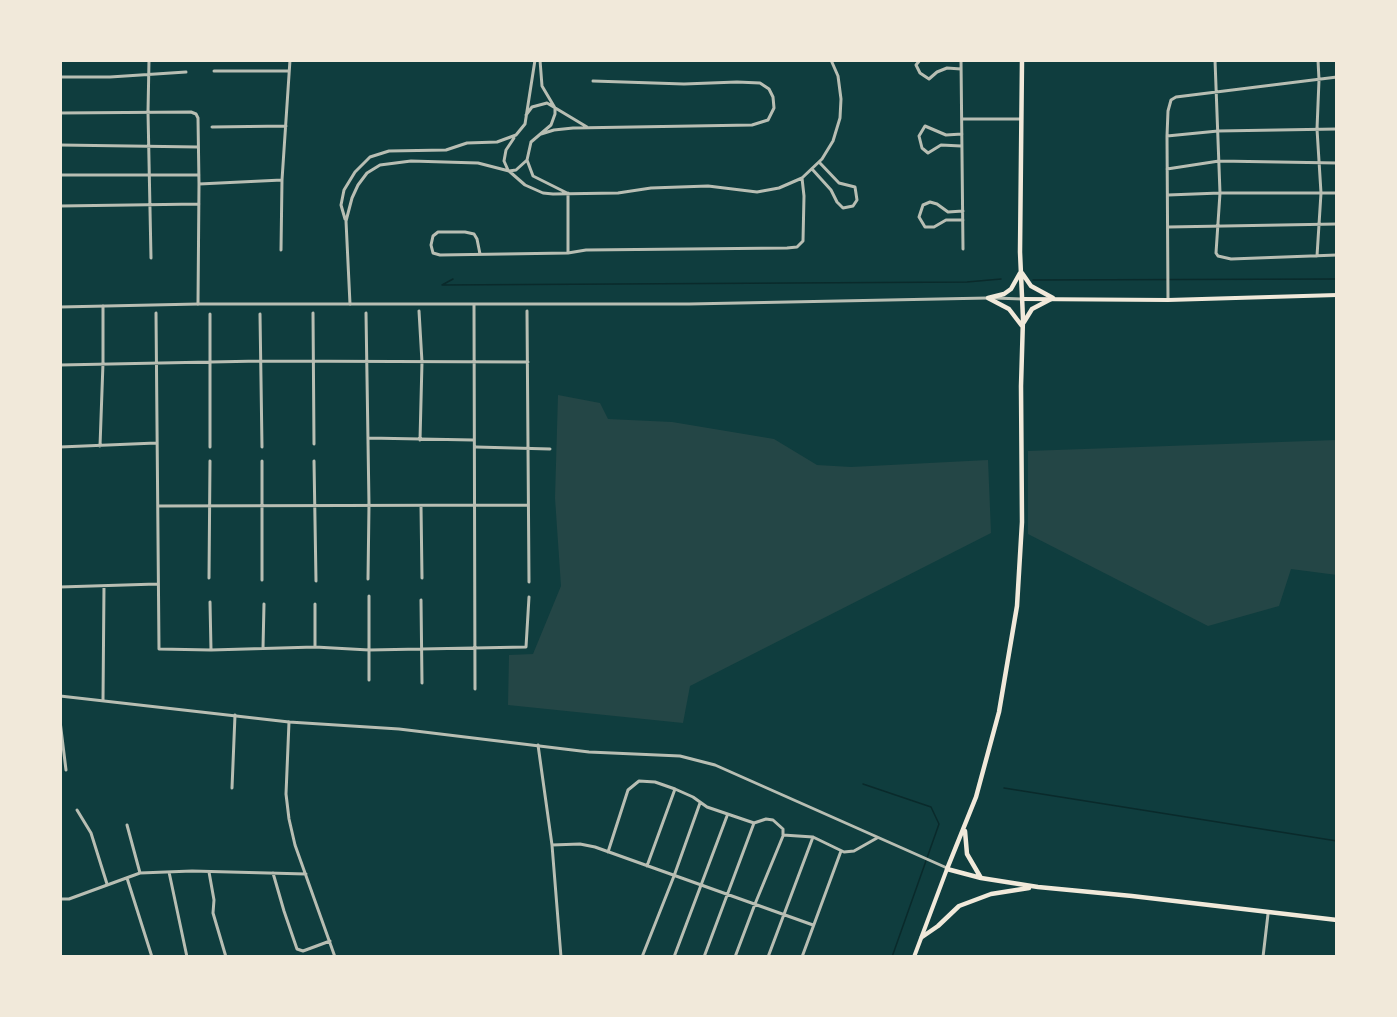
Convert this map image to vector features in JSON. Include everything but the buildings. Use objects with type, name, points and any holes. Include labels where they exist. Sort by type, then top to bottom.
[{"type":"main road","points":[[914,957],[976,797],[999,712],[1017,606],[1021,532],[1023,326],[1020,118],[1022,60]]},
{"type":"main road","points":[[1021,270],[1031,286],[1053,298]]},
{"type":"main road","points":[[988,298],[1004,294],[1011,289],[1021,270]]},
{"type":"main road","points":[[1022,299],[1168,300],[1337,295]]},
{"type":"main road","points":[[988,298],[1009,309],[1023,326]]},
{"type":"main road","points":[[1023,326],[1032,309],[1053,298]]},
{"type":"main road","points":[[965,828],[967,854],[981,878]]},
{"type":"main road","points":[[947,869],[981,878],[1038,887],[1337,920]]},
{"type":"main road","points":[[922,937],[938,926],[959,906],[977,898],[1003,891],[1038,887]]},
{"type":"street","points":[[149,60],[151,258]]},
{"type":"street","points":[[281,250],[282,180],[290,60]]},
{"type":"street","points":[[538,60],[542,86],[555,108],[551,125],[531,142],[527,160],[533,176],[568,193]]},
{"type":"street","points":[[538,60],[525,124],[506,150],[504,160],[508,171],[525,185],[543,193],[618,194],[651,188],[708,186],[757,192],[779,188],[801,178],[819,162],[833,141],[840,118],[841,99],[838,76],[831,60]]},
{"type":"street","points":[[920,60],[916,65],[920,74],[929,79],[937,72],[947,68],[961,69]]},
{"type":"street","points":[[945,60],[961,60],[963,249]]},
{"type":"street","points":[[1215,60],[1220,192],[1216,253],[1221,258],[1231,259],[1337,255]]},
{"type":"street","points":[[1317,256],[1321,224],[1317,129],[1318,60]]},
{"type":"street","points":[[214,71],[289,71]]},
{"type":"street","points":[[60,77],[110,77],[186,72]]},
{"type":"street","points":[[1168,300],[1167,136],[1171,100],[1337,78]]},
{"type":"street","points":[[541,134],[554,130],[588,128],[752,125],[768,120],[774,108],[773,97],[769,89],[760,83],[684,84],[594,81]]},
{"type":"street","points":[[526,115],[532,107],[547,103],[588,128]]},
{"type":"street","points":[[60,113],[194,113],[198,118],[198,304]]},
{"type":"street","points":[[962,119],[1020,118]]},
{"type":"street","points":[[212,127],[286,126]]},
{"type":"street","points":[[961,146],[941,145],[928,153],[922,148],[919,136],[925,126],[946,135],[962,134]]},
{"type":"street","points":[[1167,136],[1218,130],[1337,129]]},
{"type":"street","points":[[350,304],[346,221],[341,205],[344,190],[355,172],[370,157],[389,151],[446,150],[467,143],[497,142],[516,135]]},
{"type":"street","points":[[60,145],[198,147]]},
{"type":"street","points":[[346,221],[357,185],[371,170],[387,163],[421,161],[478,163],[508,171],[516,170],[527,160]]},
{"type":"street","points":[[1167,169],[1219,161],[1337,163]]},
{"type":"street","points":[[812,169],[831,190],[843,208],[853,206],[857,200],[855,187],[839,183],[819,162]]},
{"type":"street","points":[[60,175],[199,175]]},
{"type":"street","points":[[480,254],[474,234],[438,232],[433,236],[431,245],[433,253],[440,255],[797,247],[803,241],[804,228],[804,196],[801,178]]},
{"type":"street","points":[[199,184],[282,180]]},
{"type":"street","points":[[1168,195],[1220,192],[1337,193]]},
{"type":"street","points":[[568,193],[568,252]]},
{"type":"street","points":[[963,211],[948,212],[930,202],[923,205],[919,217],[925,227],[934,227],[946,220],[963,220]]},
{"type":"street","points":[[60,206],[199,204]]},
{"type":"street","points":[[1168,226],[1337,224]]},
{"type":"street","points":[[60,307],[198,304],[700,304],[1022,299]]},
{"type":"street","points":[[474,305],[475,689]]},
{"type":"street","points":[[100,446],[104,363],[103,306]]},
{"type":"street","points":[[419,311],[422,362],[420,440]]},
{"type":"street","points":[[527,311],[529,582]]},
{"type":"street","points":[[156,313],[159,649],[315,647],[369,650],[526,647],[529,597]]},
{"type":"street","points":[[313,313],[314,444]]},
{"type":"street","points":[[366,313],[368,579]]},
{"type":"street","points":[[210,314],[210,447]]},
{"type":"street","points":[[260,314],[262,447]]},
{"type":"street","points":[[60,365],[261,361],[528,362]]},
{"type":"street","points":[[368,438],[473,440]]},
{"type":"street","points":[[60,447],[156,443]]},
{"type":"street","points":[[476,447],[550,449]]},
{"type":"street","points":[[209,578],[210,460]]},
{"type":"street","points":[[262,460],[262,580]]},
{"type":"street","points":[[314,460],[316,581]]},
{"type":"street","points":[[158,506],[528,505]]},
{"type":"street","points":[[421,506],[422,578]]},
{"type":"street","points":[[60,587],[157,584]]},
{"type":"street","points":[[103,700],[104,586]]},
{"type":"street","points":[[369,596],[369,680]]},
{"type":"street","points":[[420,600],[422,683]]},
{"type":"street","points":[[210,602],[211,650]]},
{"type":"street","points":[[263,648],[264,604]]},
{"type":"street","points":[[315,604],[315,647]]},
{"type":"street","points":[[60,696],[289,722],[399,729],[589,752],[680,756],[715,765],[947,869]]},
{"type":"street","points":[[232,788],[235,716]]},
{"type":"street","points":[[60,721],[66,770]]},
{"type":"street","points":[[289,722],[286,794],[295,845],[335,957]]},
{"type":"street","points":[[538,745],[552,845],[561,957]]},
{"type":"street","points":[[608,852],[625,796],[631,786],[639,781],[675,789],[693,797],[700,803],[754,823],[766,819],[773,820],[783,829],[783,835],[735,957]]},
{"type":"street","points":[[647,866],[675,789]]},
{"type":"street","points":[[642,957],[700,803]]},
{"type":"street","points":[[76,810],[91,833],[107,884]]},
{"type":"street","points":[[674,957],[728,815]]},
{"type":"street","points":[[704,957],[754,823]]},
{"type":"street","points":[[127,825],[140,873]]},
{"type":"street","points":[[783,835],[813,837],[841,851],[854,851],[877,838]]},
{"type":"street","points":[[768,957],[813,837]]},
{"type":"street","points":[[552,845],[580,844],[608,852],[813,925]]},
{"type":"street","points":[[802,957],[841,851]]},
{"type":"street","points":[[169,872],[187,957]]},
{"type":"street","points":[[209,872],[214,900],[213,913],[226,957]]},
{"type":"street","points":[[60,899],[69,898],[140,873],[306,874]]},
{"type":"street","points":[[273,873],[297,949],[303,951],[330,941]]},
{"type":"street","points":[[127,878],[152,957]]},
{"type":"street","points":[[1263,957],[1268,914]]},
{"type":"shaded area","points":[[558,395],[600,403],[608,419],[672,422],[774,439],[817,465],[851,467],[988,460],[991,533],[690,686],[683,723],[508,705],[509,655],[533,654],[561,586],[555,498]]},
{"type":"shaded area","points":[[1337,440],[1337,575],[1291,569],[1279,606],[1208,626],[1028,534],[1028,451]]},
{"type":"waterway","points":[[453,279],[442,285],[967,282],[1001,279]]},
{"type":"waterway","points":[[1033,280],[1337,279]]},
{"type":"waterway","points":[[863,784],[931,807],[939,824],[892,957]]},
{"type":"waterway","points":[[1004,788],[1337,841]]}]
